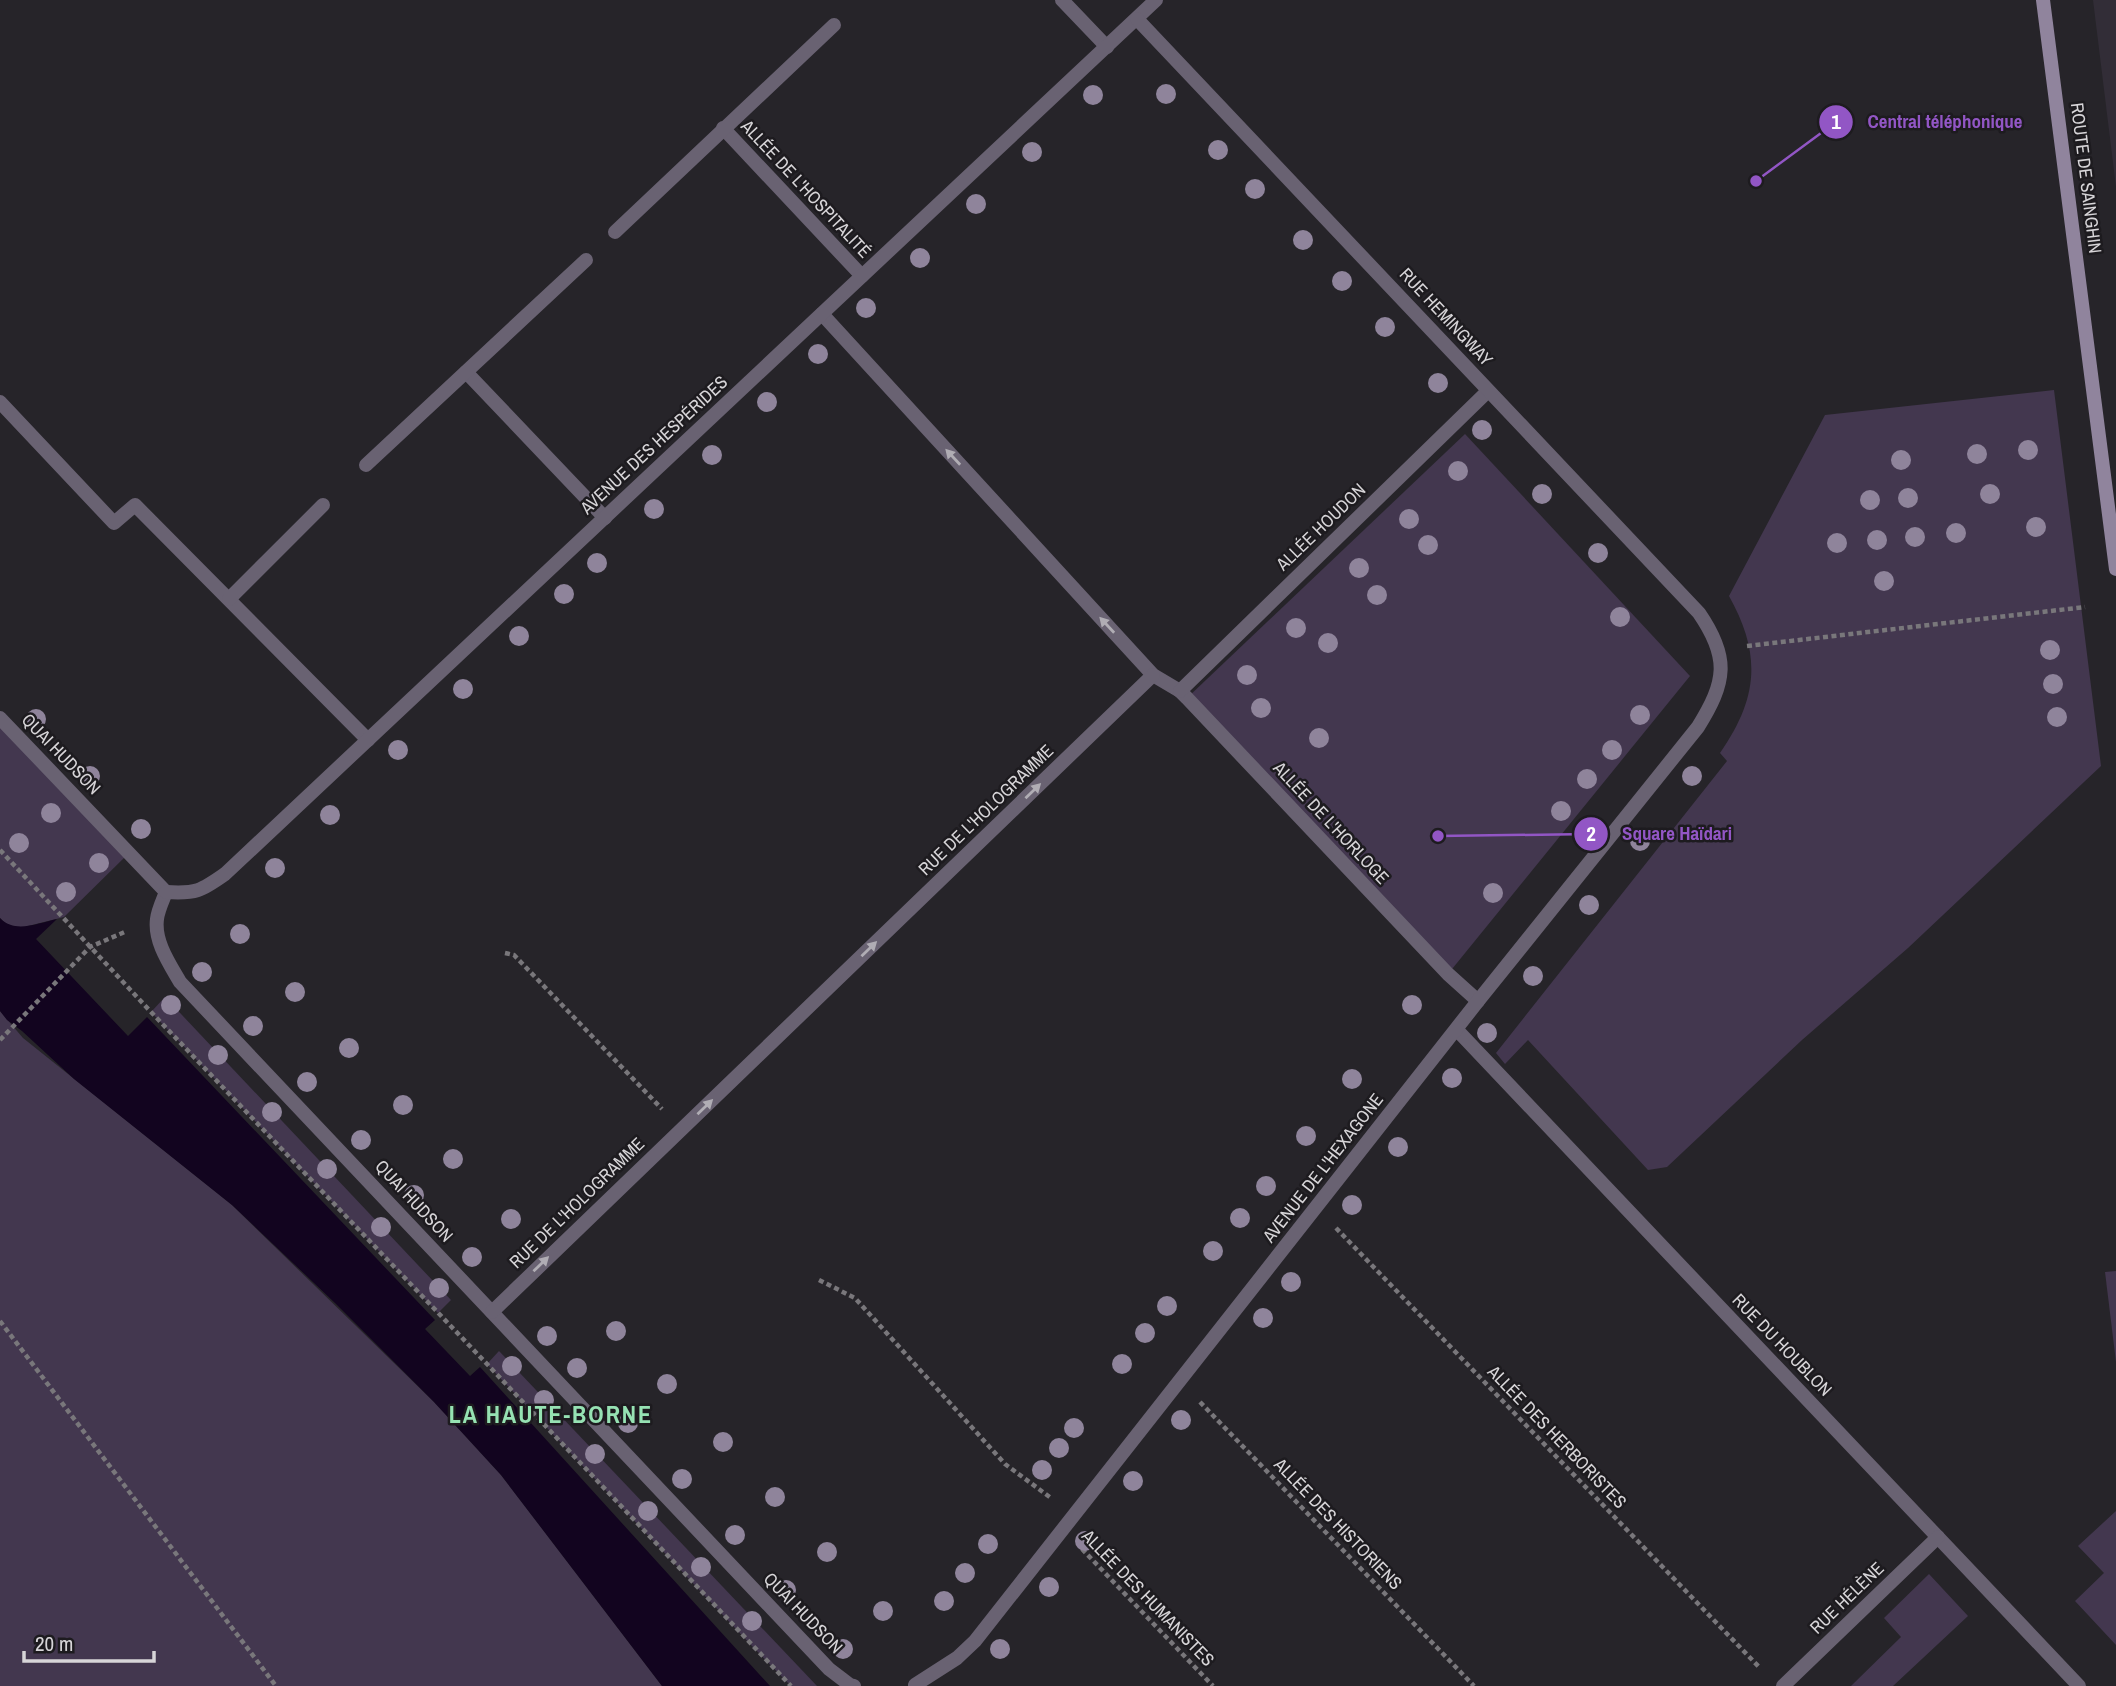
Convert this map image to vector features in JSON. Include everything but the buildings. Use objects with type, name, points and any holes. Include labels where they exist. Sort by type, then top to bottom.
[{"type":"street","points":[[1062,0],[1107,47]]},
{"type":"street","name":"AVENUE DES HESPÉRIDES","points":[[166,892],[187,893],[203,889],[225,874],[1156,0]]},
{"type":"street","name":"ROUTE DE SAINGHIN","points":[[2043,0],[2116,569]]},
{"type":"street","name":"RUE HEMINGWAY","points":[[1137,19],[1699,613],[1719,648]]},
{"type":"street","name":"ALLÉE DE L'HOSPITALITÉ","points":[[615,232],[834,25]]},
{"type":"street","name":"ALLÉE DE L'HOSPITALITÉ","points":[[723,128],[862,276]]},
{"type":"street","points":[[366,465],[586,260]]},
{"type":"street","points":[[822,314],[1153,675]]},
{"type":"street","points":[[466,372],[605,518]]},
{"type":"street","name":"ALLÉE HOUDON","points":[[1180,691],[1488,391]]},
{"type":"street","points":[[0,402],[114,523],[135,505],[368,740]]},
{"type":"street","points":[[229,599],[323,505]]},
{"type":"street","name":"AVENUE DE L'HEXAGONE","points":[[914,1686],[957,1658],[975,1641],[1478,1001],[1698,727],[1718,689],[1721,671],[1719,648]]},
{"type":"street","name":"ALLÉE DE L'HORLOGE","points":[[1153,675],[1180,691],[1448,974],[1478,1001]]},
{"type":"street","name":"RUE DE L'HOLOGRAMME","points":[[492,1312],[1153,675]]},
{"type":"street","name":"QUAI HUDSON","points":[[0,718],[166,892]]},
{"type":"street","points":[[157,919],[166,892]]},
{"type":"street","name":"QUAI HUDSON","points":[[157,919],[159,940],[180,982],[829,1669],[854,1686]]},
{"type":"street","name":"RUE DU HOUBLON","points":[[1457,1030],[2078,1686]]},
{"type":"street","name":"RUE HÉLÈNE","points":[[1783,1686],[1938,1537]]},
{"type":"path","points":[[1719,648],[2085,607]]},
{"type":"path","points":[[0,850],[791,1686]]},
{"type":"path","points":[[0,1040],[90,947],[157,919]]},
{"type":"path","points":[[505,953],[514,955],[681,1130]]},
{"type":"path","name":"ALLÉE DES HERBORISTES","points":[[1316,1208],[1768,1676]]},
{"type":"path","points":[[819,1280],[855,1298],[1005,1464],[1074,1514]]},
{"type":"path","points":[[0,1321],[276,1686]]},
{"type":"path","name":"ALLÉE DES HISTORIENS","points":[[1181,1382],[1474,1686]]},
{"type":"path","name":"ALLÉE DES HUMANISTES","points":[[1062,1528],[1213,1686]]},
{"type":"shaded area","points":[[2093,0],[2116,0],[2116,187]]},
{"type":"shaded area","points":[[2054,390],[2101,766],[1908,948],[1802,1040],[1667,1167],[1648,1170],[1528,1040],[1505,1064],[1496,1053],[1727,761],[1720,753],[1742,714],[1751,676],[1747,638],[1729,596],[1825,415]]},
{"type":"shaded area","points":[[1465,434],[1690,676],[1448,974],[1187,698]]},
{"type":"shaded area","points":[[0,718],[129,853],[64,917],[20,928],[6,924],[0,918]]},
{"type":"shaded area","points":[[0,918],[6,923],[20,926],[57,919],[36,939],[128,1036],[147,1017],[435,1320],[425,1329],[470,1376],[480,1367],[770,1686],[662,1686],[501,1475],[434,1402],[232,1205],[74,1079],[7,1020],[0,1011]]},
{"type":"shaded area","points":[[165,997],[451,1300],[438,1313],[151,1012]]},
{"type":"shaded area","points":[[0,1011],[23,1038],[232,1205],[434,1402],[501,1475],[662,1686],[0,1686]]},
{"type":"shaded area","points":[[2116,1271],[2116,1362],[2105,1272]]},
{"type":"shaded area","points":[[499,1351],[817,1686],[791,1686],[752,1646],[487,1364]]},
{"type":"shaded area","points":[[2116,1511],[2116,1645],[2075,1601],[2104,1573],[2078,1546]]},
{"type":"shaded area","points":[[1929,1574],[1968,1616],[1893,1686],[1851,1686],[1901,1637],[1884,1618]]},
{"type":"place","name":"Central téléphonique","points":[[1756,181]]},
{"type":"place","name":"Square Haïdari","points":[[1438,836]]},
{"type":"district","name":"LA HAUTE-BORNE","points":[[551,1415]]}]
